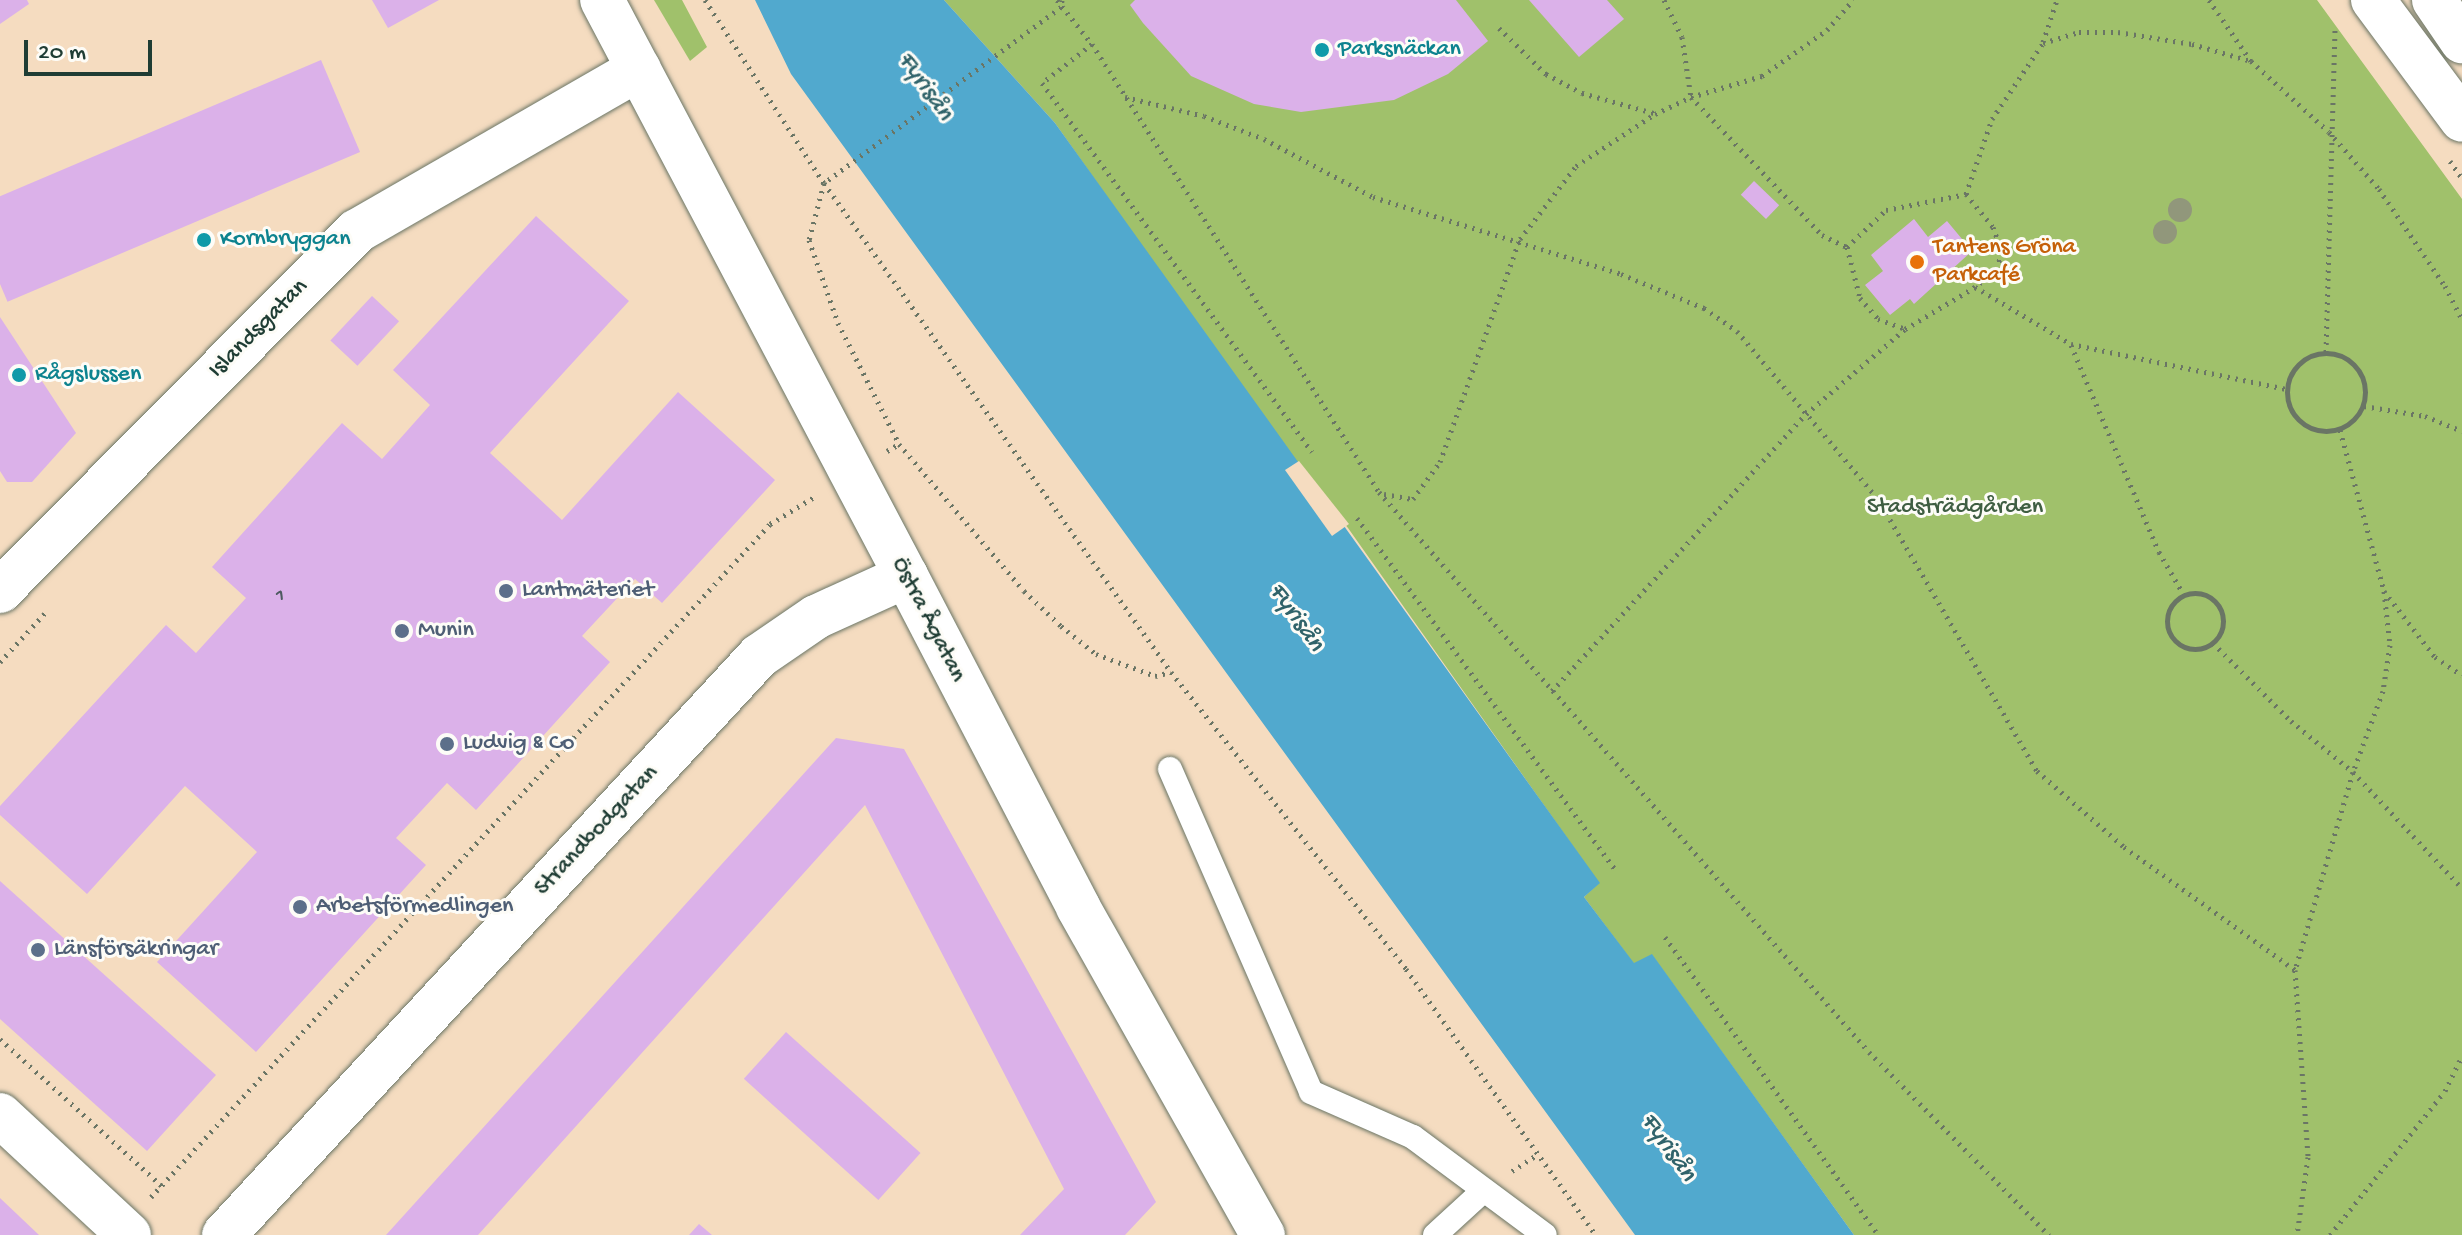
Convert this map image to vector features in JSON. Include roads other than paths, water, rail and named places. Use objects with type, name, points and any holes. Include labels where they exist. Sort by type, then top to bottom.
[{"type":"street","name":"Östra Ågatan","points":[[602,0],[1078,907],[1263,1235]]},
{"type":"street","points":[[2434,0],[2462,41]]},
{"type":"street","points":[[2354,4],[2462,120]]},
{"type":"street","name":"Islandsgatan","points":[[4,574],[357,231],[639,69]]},
{"type":"street","name":"Strandbodgatan","points":[[224,1235],[759,656],[816,617],[906,576]]},
{"type":"street","points":[[0,1115],[124,1231]]},
{"type":"lane","points":[[1170,769],[1311,1092],[1413,1137],[1482,1192],[1545,1235]]},
{"type":"lane","points":[[1435,1235],[1482,1192]]},
{"type":"water","name":"Fyrisån","points":[[755,0],[944,0],[1055,123],[1600,883],[1584,897],[1634,963],[1652,954],[1854,1235],[1635,1235],[791,74]]},
{"type":"place","name":"Parksnäckan","points":[[1322,50]]},
{"type":"place","name":"Kornbryggan","points":[[204,240]]},
{"type":"place","name":"Tantens Gröna Parkcafé","points":[[1917,262]]},
{"type":"place","name":"Rågslussen","points":[[19,375]]},
{"type":"place","name":"Lantmäteriet","points":[[506,591]]},
{"type":"place","name":"Munin","points":[[402,631]]},
{"type":"place","name":"Ludvig & Co","points":[[447,744]]},
{"type":"place","name":"Arbetsförmedlingen","points":[[300,907]]},
{"type":"place","name":"Länsförsäkringar","points":[[38,950]]},
{"type":"park label","name":"Stadsträdgården","points":[[1955,508]]}]
